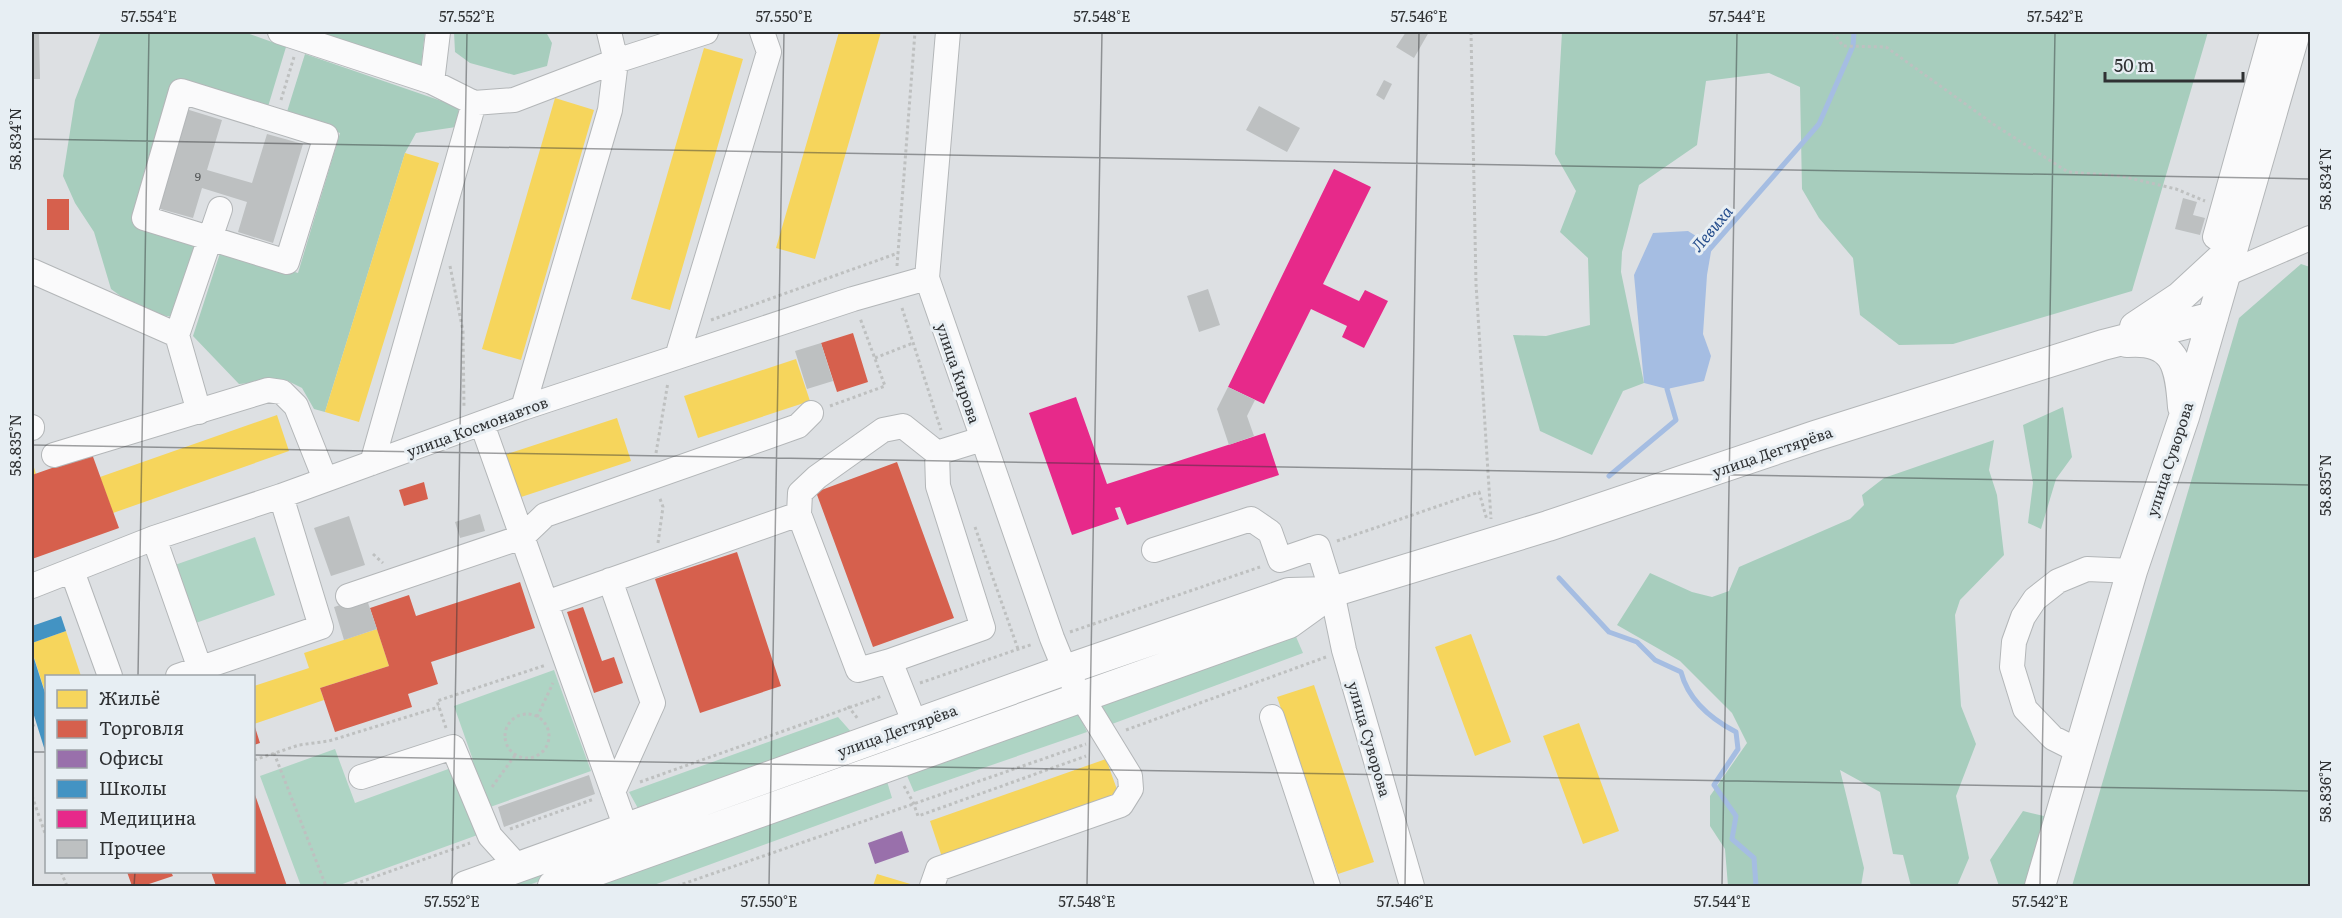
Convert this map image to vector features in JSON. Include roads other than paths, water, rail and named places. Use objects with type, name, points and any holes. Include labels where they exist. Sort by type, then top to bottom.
[{"type":"main road","name":"улица Суворова","points":[[2040,886],[2132,571],[2184,417],[2295,32]]},
{"type":"main road","points":[[2103,345],[2165,309],[2230,256]]},
{"type":"main road","name":"улица Дегтярёва","points":[[466,886],[1065,670],[1288,593],[1332,592],[1548,526],[1815,436],[2103,345],[2213,317]]},
{"type":"main road","points":[[2103,345],[2136,341],[2156,343],[2169,353],[2181,381],[2184,417]]},
{"type":"main road","name":"улица Дегтярёва","points":[[553,886],[1289,623],[1332,592]]},
{"type":"street","points":[[432,82],[438,32]]},
{"type":"street","points":[[523,408],[610,110],[616,61],[609,32]]},
{"type":"street","points":[[290,35],[432,82],[474,103],[514,100],[616,61],[706,32]]},
{"type":"street","points":[[677,357],[769,52],[762,32]]},
{"type":"street","name":"улица Кирова","points":[[932,886],[938,869],[1121,805],[1131,789],[1130,776],[1065,670],[1052,638],[927,278],[948,32]]},
{"type":"street","points":[[2272,32],[2215,237],[2230,256],[2310,238]]},
{"type":"street","points":[[181,91],[326,136],[287,262],[211,239],[144,218],[181,91]]},
{"type":"street","points":[[372,463],[474,103]]},
{"type":"street","points":[[199,412],[177,335],[220,209]]},
{"type":"street","points":[[32,271],[177,335]]},
{"type":"street","name":"улица Космонавтов","points":[[32,586],[154,538],[280,496],[523,408],[853,299],[927,278]]},
{"type":"street","points":[[54,455],[268,390],[282,392],[296,406],[326,479]]},
{"type":"street","points":[[348,596],[522,537],[545,515],[798,426],[811,413]]},
{"type":"street","points":[[475,426],[522,537],[636,857]]},
{"type":"street","points":[[903,426],[937,453],[938,486],[983,628],[858,670],[799,514],[800,493],[817,477],[883,430],[903,426]]},
{"type":"street","points":[[937,453],[982,439]]},
{"type":"street","points":[[154,538],[189,673],[321,627],[280,496]]},
{"type":"street","points":[[546,603],[799,514]]},
{"type":"street","name":"улица Суворова","points":[[1154,550],[1251,519],[1270,532],[1280,560],[1318,547],[1332,592],[1344,650],[1412,886]]},
{"type":"street","points":[[2079,751],[2053,738],[2025,709],[2012,667],[2014,642],[2023,617],[2036,599],[2058,581],[2087,569],[2132,571]]},
{"type":"street","points":[[72,571],[110,675]]},
{"type":"street","points":[[610,580],[653,703],[613,792]]},
{"type":"street","points":[[890,661],[915,724]]},
{"type":"street","points":[[1272,717],[1328,886]]},
{"type":"street","points":[[361,777],[453,747],[479,804],[490,836],[519,868]]},
{"type":"water","points":[[1688,231],[1712,246],[1707,275],[1703,334],[1711,356],[1704,381],[1667,389],[1644,383],[1634,275],[1653,233]]},
{"type":"waterway","name":"Левиха","points":[[1708,251],[1819,124],[1853,46],[1854,32]]},
{"type":"waterway","name":"Левиха","points":[[1609,476],[1676,420],[1667,389],[1669,383]]},
{"type":"waterway","name":"Левиха","points":[[1559,578],[1609,632],[1637,642],[1655,660],[1681,672],[1689,691],[1702,707],[1718,721],[1736,732],[1738,749],[1714,785],[1736,816],[1732,839],[1754,858],[1756,886]]}]
